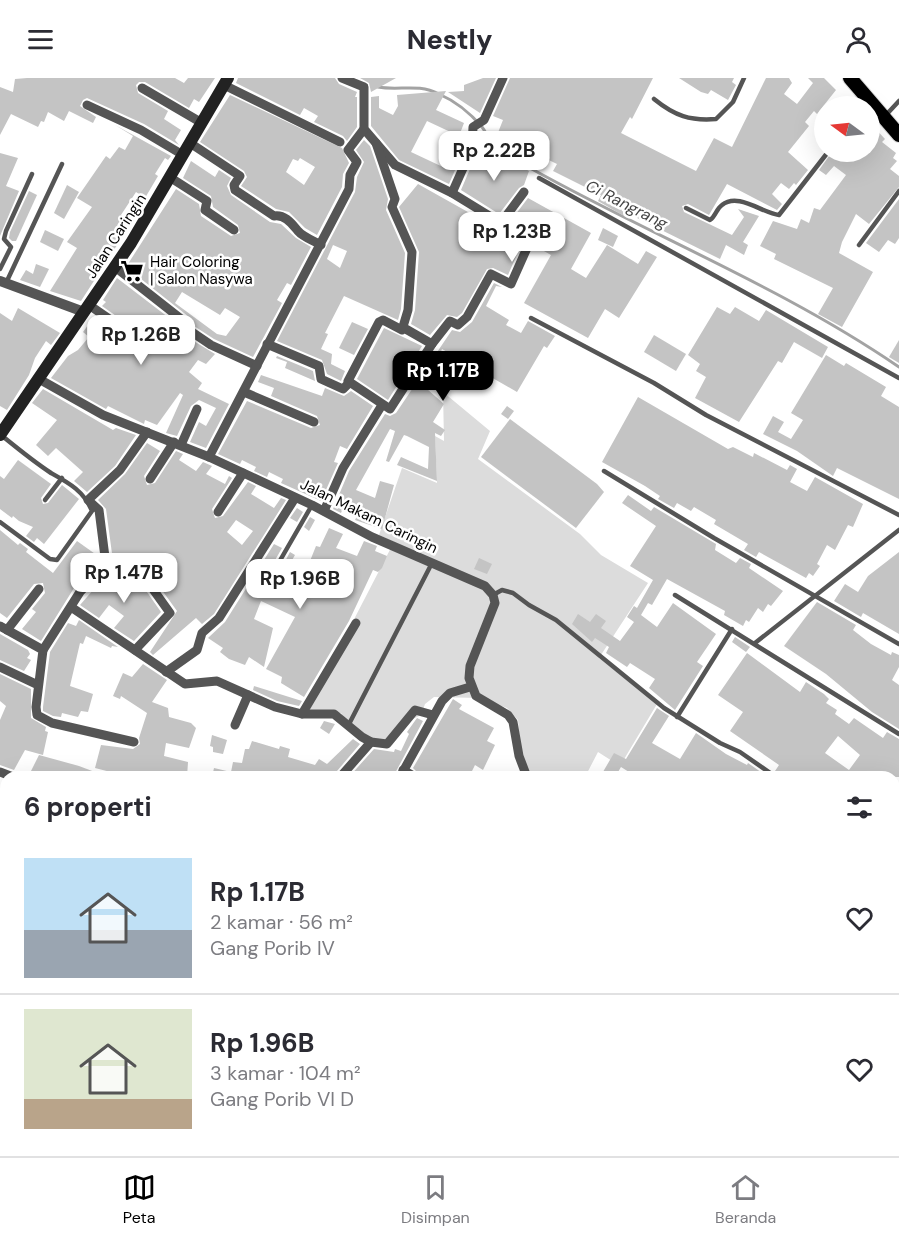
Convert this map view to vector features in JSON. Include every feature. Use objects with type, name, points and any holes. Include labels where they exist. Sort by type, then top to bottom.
[{"type":"main road","points":[[850,78],[860,96]]},
{"type":"main road","name":"Jalan Caringin","points":[[0,435],[115,267],[171,178],[226,80]]},
{"type":"main road","points":[[880,114],[899,135]]},
{"type":"street","points":[[209,457],[321,245],[351,183],[350,175],[357,162],[348,150],[364,129],[364,87],[342,78]]},
{"type":"street","points":[[452,193],[472,148],[473,127],[484,120],[503,78]]},
{"type":"street","points":[[226,80],[340,142]]},
{"type":"street","points":[[142,88],[202,123]]},
{"type":"street","points":[[87,105],[141,130],[183,155]]},
{"type":"street","points":[[364,129],[395,165],[452,193],[501,223],[524,192]]},
{"type":"street","points":[[190,143],[240,176],[234,188],[274,216],[282,217],[295,226],[299,232],[321,245]]},
{"type":"street","points":[[376,143],[395,199],[392,207],[412,252],[404,328]]},
{"type":"street","points":[[171,178],[207,201],[205,210],[234,230]]},
{"type":"street","points":[[349,383],[391,409],[432,344],[450,321],[459,324],[467,317],[491,274],[511,284],[531,239]]},
{"type":"street","points":[[115,267],[185,322],[183,326],[194,334],[257,366]]},
{"type":"street","points":[[3,282],[87,309],[115,323]]},
{"type":"street","points":[[267,344],[318,366],[321,379],[343,389],[349,383],[380,321],[400,330],[404,328],[432,344]]},
{"type":"street","name":"Jalan Makam Caringin","points":[[39,379],[104,415],[209,457],[312,505],[372,537],[476,581],[493,595]]},
{"type":"street","points":[[244,392],[314,422]]},
{"type":"street","points":[[324,511],[343,468],[382,405]]},
{"type":"street","points":[[150,478],[177,443],[197,409]]},
{"type":"street","points":[[106,565],[99,510],[88,500],[120,470],[147,432]]},
{"type":"street","points":[[218,512],[243,473]]},
{"type":"street","points":[[166,672],[197,650],[202,633],[219,618],[296,498]]},
{"type":"street","points":[[106,565],[90,581],[43,650],[36,712],[42,719],[134,742]]},
{"type":"street","points":[[106,565],[124,573],[137,567],[170,613],[135,650]]},
{"type":"street","points":[[39,589],[3,628],[43,650]]},
{"type":"street","points":[[493,595],[494,607],[470,666],[470,687],[476,696],[508,715],[513,722],[519,756],[525,771]]},
{"type":"street","points":[[71,607],[120,637],[185,684],[217,681],[275,708],[302,714],[334,714],[371,742],[381,744],[392,740],[415,710],[433,715]]},
{"type":"street","points":[[302,714],[356,623]]},
{"type":"street","points":[[0,667],[38,685]]},
{"type":"street","points":[[403,771],[433,715],[450,693],[470,687]]},
{"type":"street","points":[[235,725],[248,695]]},
{"type":"street","points":[[346,771],[371,742]]},
{"type":"lane","points":[[654,99],[670,112],[688,120],[716,119],[733,102],[744,78]]},
{"type":"lane","points":[[884,117],[899,101]]},
{"type":"lane","points":[[686,208],[710,220],[722,204],[743,202],[779,215],[820,162]]},
{"type":"lane","points":[[3,282],[62,164]]},
{"type":"lane","points":[[0,269],[10,247],[4,239],[6,231],[32,174]]},
{"type":"lane","points":[[539,178],[899,378]]},
{"type":"lane","points":[[859,245],[899,192]]},
{"type":"lane","points":[[531,318],[654,383],[706,415],[899,515]]},
{"type":"lane","points":[[0,435],[62,477],[88,500],[92,511],[57,560],[50,558],[0,522]]},
{"type":"lane","points":[[604,471],[714,538],[899,644]]},
{"type":"lane","points":[[45,500],[62,477]]},
{"type":"lane","points":[[278,564],[312,505]]},
{"type":"lane","points":[[755,643],[899,530]]},
{"type":"lane","points":[[348,726],[432,564]]},
{"type":"lane","points":[[493,595],[502,590],[513,593],[528,605],[556,620],[677,717],[740,752],[767,771]]},
{"type":"lane","points":[[675,595],[899,734]]},
{"type":"lane","points":[[677,717],[732,629]]},
{"type":"shaded area","points":[[443,392],[490,431],[478,459],[580,534],[601,555],[648,583],[599,658],[657,704],[620,766],[598,752],[588,771],[529,771],[521,754],[518,720],[507,708],[480,698],[434,697],[425,704],[421,715],[411,720],[392,745],[354,733],[341,713],[305,714],[394,542],[379,535],[402,468],[437,483],[435,436],[444,441]]},
{"type":"building","points":[[175,78],[184,83],[188,78],[215,78],[199,102],[194,99],[189,108],[145,82],[139,82],[136,85],[138,93],[168,111],[164,119],[181,130],[175,140],[179,145],[144,124],[87,98],[80,106],[96,117],[93,123],[69,111],[64,121],[48,112],[44,122],[41,121],[38,127],[11,114],[0,135],[0,87],[13,92],[15,79]]},
{"type":"building","points":[[238,78],[335,78],[339,84],[357,92],[355,97],[357,97],[357,127],[347,141],[343,136],[314,122],[318,116],[304,108],[300,115],[236,83]]},
{"type":"building","points":[[360,78],[396,78],[371,92],[369,83]]},
{"type":"building","points":[[483,78],[496,78],[480,113],[448,92],[464,91],[464,85]]},
{"type":"building","points":[[510,78],[653,78],[632,119],[630,117],[621,133],[696,171],[714,138],[732,147],[766,78],[789,78],[792,83],[784,94],[797,104],[813,83],[808,78],[824,78],[836,90],[831,96],[814,96],[814,111],[805,122],[809,126],[788,152],[808,170],[796,185],[794,183],[789,189],[781,183],[772,194],[782,204],[777,210],[727,184],[709,215],[688,204],[682,206],[684,212],[732,235],[744,217],[738,209],[759,216],[743,242],[748,245],[744,255],[726,245],[720,259],[631,215],[629,219],[598,201],[601,195],[553,171],[557,164],[497,135],[503,120],[493,116]]},
{"type":"building","points":[[679,78],[734,78],[732,82],[736,85],[728,100],[711,90],[708,94],[701,92]]},
{"type":"building","points":[[446,91],[436,110],[464,123],[459,136],[427,121],[411,152],[445,168],[457,143],[465,147],[449,184],[399,160],[371,126],[371,97],[379,96],[379,108],[393,115],[398,106],[397,95]]},
{"type":"building","points":[[230,95],[342,148],[349,163],[343,174],[342,187],[317,235],[305,228],[289,212],[276,209],[241,186],[247,177],[244,171],[200,142]],"holes":[[[300,158],[315,167],[304,185],[286,172],[293,159],[298,161]]]},
{"type":"building","points":[[115,125],[171,156],[168,160],[165,158],[155,174],[158,176],[145,198],[136,192],[121,215],[129,221],[127,223],[130,225],[81,301],[50,291],[77,248],[67,242],[92,207],[77,198],[106,156],[110,159],[119,147],[125,150],[133,136]]},
{"type":"building","points":[[880,134],[885,139],[882,142],[896,153],[893,158],[897,161],[890,169],[899,176],[899,187],[869,224],[856,214],[842,242],[839,253],[873,272],[842,327],[818,314],[833,288],[774,259],[776,254],[760,246],[773,221],[797,229],[801,219],[809,223],[814,208],[820,210],[846,175],[834,166],[826,175],[819,170],[825,162],[880,162]]},
{"type":"building","points":[[364,140],[370,146],[388,199],[386,210],[405,253],[401,309],[398,320],[344,296],[325,333],[328,334],[321,349],[332,354],[331,364],[345,371],[341,381],[327,374],[322,360],[277,341],[355,192],[357,177],[364,162],[356,150]],"holes":[[[333,245],[347,251],[340,268],[327,259]]]},
{"type":"building","points":[[0,153],[18,158],[6,186],[19,191],[0,236]]},
{"type":"building","points":[[497,154],[529,171],[524,185],[519,188],[499,214],[461,190],[475,157],[490,164]]},
{"type":"building","points":[[191,161],[215,177],[219,170],[231,178],[227,186],[231,195],[270,222],[281,224],[296,238],[311,247],[291,285],[287,283],[277,300],[282,303],[253,357],[214,339],[191,324],[189,317],[126,267],[176,189],[199,204],[201,216],[231,236],[240,233],[238,225],[213,207],[211,196],[183,178]],"holes":[[[182,292],[220,315],[225,308],[240,317],[226,336],[217,334],[175,303]]]},
{"type":"building","points":[[418,184],[500,230],[506,227],[528,198],[591,233],[571,269],[586,278],[607,245],[638,264],[646,251],[657,257],[619,318],[605,309],[588,338],[524,303],[551,255],[535,246],[537,236],[530,232],[525,236],[508,275],[493,268],[487,269],[462,313],[457,317],[447,315],[430,335],[411,324],[415,310],[419,252],[399,207]]},
{"type":"building","points":[[67,185],[79,192],[64,219],[54,213]]},
{"type":"building","points":[[29,191],[37,195],[16,241],[12,241],[9,238],[10,232]]},
{"type":"building","points":[[899,199],[899,238],[895,244],[888,240],[879,252],[866,243]]},
{"type":"building","points":[[603,228],[618,236],[613,247],[598,240]]},
{"type":"building","points":[[45,230],[64,239],[58,251],[40,242]]},
{"type":"building","points":[[36,264],[49,269],[40,287],[20,280],[26,270],[33,274]]},
{"type":"building","points":[[117,278],[177,324],[179,332],[215,354],[206,364],[198,360],[189,372],[202,383],[198,389],[229,404],[206,448],[190,442],[199,422],[206,426],[216,408],[199,400],[191,406],[177,436],[166,433],[183,395],[180,393],[157,425],[145,420],[144,424],[108,406],[106,409],[51,378],[68,356],[78,350],[89,337],[83,332],[94,317],[114,330],[121,326],[119,318],[102,306],[106,302],[103,300]]},
{"type":"building","points":[[494,283],[502,287],[496,286],[486,306],[509,320],[506,325],[521,333],[528,321],[555,336],[547,348],[544,346],[517,392],[442,349],[427,389],[444,404],[433,422],[445,430],[441,436],[435,433],[437,481],[397,465],[401,457],[428,469],[429,447],[407,436],[404,435],[389,462],[386,461],[395,431],[390,429],[356,490],[375,498],[380,481],[394,485],[382,529],[355,520],[359,512],[344,506],[341,513],[333,509],[349,471],[385,414],[390,416],[396,413],[452,330],[460,332],[472,322]]},
{"type":"building","points":[[717,307],[730,314],[735,307],[759,321],[766,310],[828,347],[822,358],[794,342],[782,363],[778,361],[739,422],[695,398],[706,377],[696,371],[700,364],[688,355]]},
{"type":"building","points":[[18,308],[60,333],[51,345],[46,341],[35,358],[29,375],[7,410],[0,406],[0,313],[12,321]]},
{"type":"building","points":[[352,322],[368,329],[354,355],[339,348]]},
{"type":"building","points":[[384,328],[422,346],[388,400],[357,379]]},
{"type":"building","points":[[654,335],[686,354],[676,371],[644,352]]},
{"type":"building","points":[[899,340],[899,363],[889,357]]},
{"type":"building","points":[[826,355],[844,366],[846,363],[886,387],[881,396],[899,407],[899,499],[837,468],[833,476],[797,451],[763,434],[773,416],[784,422],[778,432],[791,439],[803,420],[791,413]]},
{"type":"building","points":[[277,356],[313,371],[315,381],[285,368],[287,362],[276,358]]},
{"type":"building","points":[[261,375],[322,396],[325,388],[344,396],[351,391],[373,406],[347,449],[340,446],[334,462],[338,463],[321,501],[281,483],[283,479],[269,472],[267,477],[254,471],[256,467],[242,460],[240,464],[218,454],[247,401],[311,428],[320,425],[317,416],[271,396],[274,388],[258,382]]},
{"type":"building","points":[[43,389],[113,430],[116,428],[136,435],[115,466],[87,492],[74,481],[83,472],[56,448],[48,456],[36,445],[57,420],[32,403]]},
{"type":"building","points":[[638,397],[728,449],[733,447],[753,457],[754,453],[787,470],[790,465],[797,469],[790,482],[807,491],[815,477],[863,504],[853,527],[848,525],[835,550],[827,545],[817,564],[820,566],[813,576],[809,573],[806,578],[759,552],[756,557],[744,550],[748,544],[714,524],[716,520],[694,507],[691,511],[677,503],[674,508],[658,499],[660,496],[645,486],[602,462]]},
{"type":"building","points":[[507,406],[514,411],[508,419],[501,414]]},
{"type":"building","points":[[510,419],[597,484],[604,492],[576,528],[481,457]]},
{"type":"building","points":[[147,443],[160,451],[144,476],[147,485],[155,483],[176,451],[183,454],[179,460],[196,471],[203,462],[212,466],[206,474],[225,484],[229,476],[232,478],[212,509],[215,518],[223,516],[248,482],[256,486],[251,494],[274,508],[281,498],[286,500],[214,614],[202,624],[196,618],[153,655],[150,652],[177,611],[141,561],[124,566],[113,561],[106,509],[98,500],[125,474]],"holes":[[[236,520],[253,531],[242,545],[227,532]]]},
{"type":"building","points":[[18,460],[51,484],[41,498],[43,504],[48,503],[62,485],[79,499],[44,544],[37,538],[34,542],[26,536],[33,527],[13,516],[12,518],[0,509],[0,476],[4,479]]},
{"type":"building","points":[[628,495],[651,511],[654,507],[716,544],[715,550],[736,563],[740,558],[751,564],[749,568],[783,591],[771,606],[768,604],[763,612],[758,608],[749,622],[746,620],[743,626],[724,615],[725,611],[667,579],[652,605],[648,603],[641,615],[657,627],[673,603],[716,634],[697,662],[703,666],[675,710],[649,688],[655,679],[630,663],[627,667],[606,653],[609,647],[595,638],[592,642],[572,624],[578,614],[590,622],[596,614],[606,621],[601,628],[620,641],[634,622],[627,617],[634,606],[637,608],[653,580],[630,566],[656,526],[622,503]]},
{"type":"building","points":[[297,508],[303,512],[297,522],[290,518]]},
{"type":"building","points":[[310,517],[315,520],[309,531],[304,527]]},
{"type":"building","points":[[329,528],[343,534],[336,548],[357,556],[364,541],[377,546],[375,551],[387,556],[378,572],[373,570],[349,621],[304,697],[281,683],[282,677],[266,669],[295,617],[261,601],[254,619],[273,628],[264,667],[249,657],[245,665],[229,659],[220,652],[223,648],[208,638],[225,622],[274,544],[282,548],[274,562],[276,568],[282,567],[290,552],[295,555],[280,581],[294,588],[307,560],[310,561],[316,546],[320,547]]},
{"type":"building","points":[[0,530],[18,545],[20,543],[28,549],[26,552],[53,573],[77,541],[98,556],[99,563],[74,588],[41,641],[22,629],[36,612],[32,609],[45,593],[43,583],[34,584],[7,618],[0,613]]},
{"type":"building","points":[[899,552],[899,634],[863,613],[861,617],[834,601],[845,584],[858,592],[868,576]]},
{"type":"building","points":[[479,558],[492,564],[487,574],[474,569]]},
{"type":"building","points":[[108,573],[124,580],[135,575],[161,612],[134,641],[114,628],[124,616],[109,605],[99,618],[80,605]]},
{"type":"building","points":[[817,602],[856,625],[853,630],[871,644],[891,655],[892,652],[899,655],[899,667],[892,680],[899,685],[899,729],[872,712],[826,674],[784,646]]},
{"type":"building","points":[[79,620],[118,647],[112,646],[111,648],[86,636],[83,644],[80,643],[70,686],[93,694],[88,712],[81,711],[78,717],[62,713],[61,717],[53,716],[43,711],[50,652],[68,623],[76,626]]},
{"type":"building","points":[[0,634],[28,650],[30,654],[27,658],[31,660],[24,671],[0,660]]},
{"type":"building","points":[[735,637],[750,647],[746,652],[732,642]]},
{"type":"building","points":[[747,653],[800,692],[806,682],[824,694],[829,699],[826,703],[837,710],[835,714],[849,724],[854,718],[883,738],[887,732],[899,739],[899,771],[775,771],[779,765],[730,731],[743,712],[718,695]],"holes":[[[838,736],[860,755],[849,770],[825,753]]]},
{"type":"building","points":[[143,664],[167,680],[152,702],[168,708],[169,717],[191,723],[196,728],[189,748],[166,743],[164,756],[188,762],[187,771],[107,771],[95,768],[101,745],[133,749],[140,744],[139,738],[147,713],[121,696],[120,699],[113,696],[123,673],[132,677]]},
{"type":"building","points":[[0,674],[31,689],[31,718],[46,727],[45,731],[48,732],[43,755],[25,750],[14,770],[0,765],[0,720],[6,706],[0,701]]},
{"type":"building","points":[[254,686],[302,701],[299,706],[277,701],[253,690]]},
{"type":"building","points":[[453,699],[462,705],[459,709],[494,728],[487,741],[495,745],[483,770],[475,765],[472,771],[416,771],[413,768]]},
{"type":"building","points":[[657,708],[669,716],[652,743],[680,759],[696,733],[726,754],[747,765],[748,763],[759,771],[627,771],[621,767],[619,771],[604,771],[614,753],[626,759]]},
{"type":"building","points":[[417,718],[423,721],[396,771],[354,771],[374,749],[401,751],[409,734],[407,732]]},
{"type":"building","points":[[324,721],[335,724],[329,734],[320,728]]},
{"type":"building","points":[[212,735],[227,740],[223,754],[213,752],[213,747],[210,746]]},
{"type":"building","points":[[353,739],[360,744],[337,771],[231,771],[233,762],[242,763],[245,749],[249,749],[252,741],[279,749],[280,746],[290,749],[288,757],[315,765],[319,759],[327,764]]},
{"type":"building","points":[[39,755],[92,771],[31,771]]},
{"type":"waterway","name":"Ci Rangrang","points":[[378,87],[423,89],[445,97],[473,117],[496,146],[530,168],[764,287],[810,312],[899,367]]},
{"type":"place","name":"Hair Coloring | Salon Nasywa","points":[[132,271]]}]
